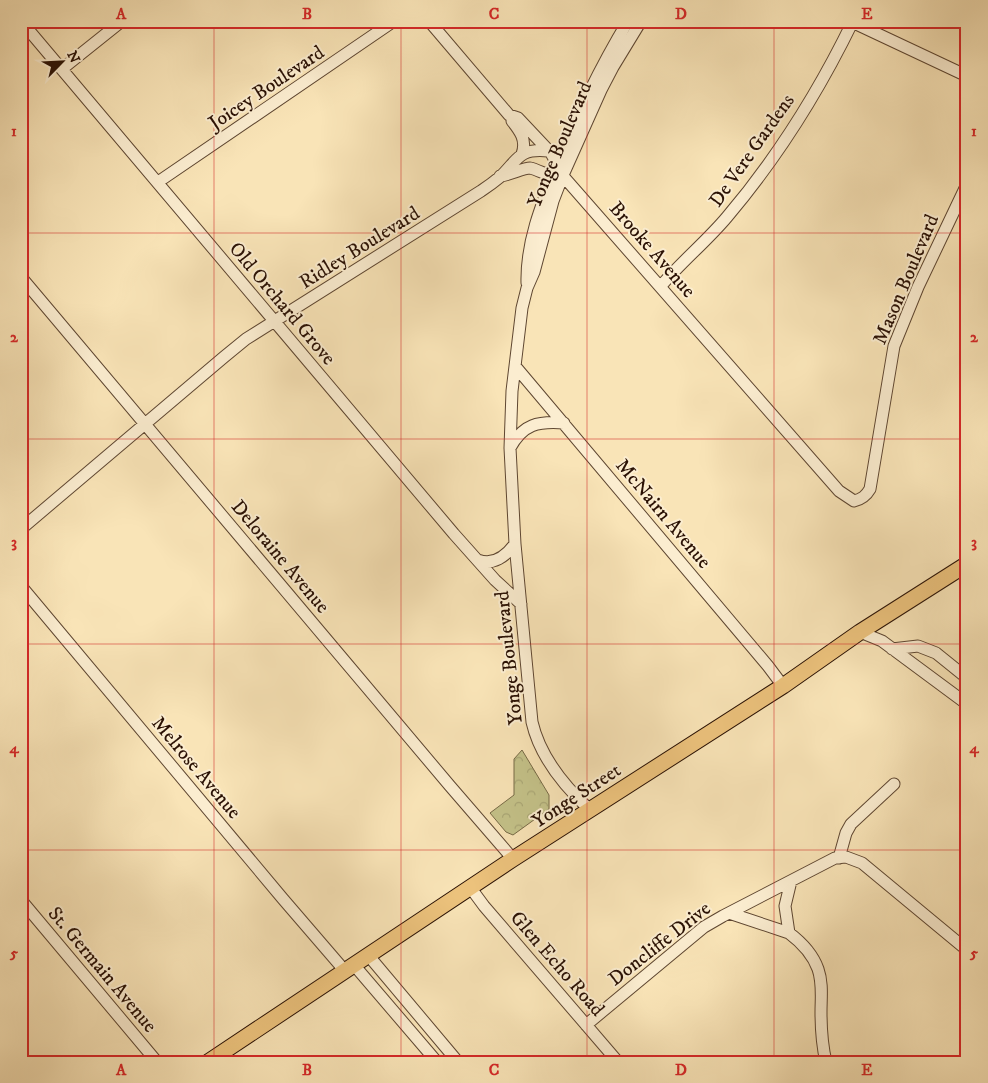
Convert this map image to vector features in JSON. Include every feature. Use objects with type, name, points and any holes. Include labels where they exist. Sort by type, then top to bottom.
[{"type":"main road","name":"Yonge Street","points":[[208,1062],[513,858],[783,686],[860,632],[967,564]]},
{"type":"street","name":"Old Orchard Grove","points":[[21,21],[454,534],[495,580],[521,604]]},
{"type":"street","points":[[62,69],[122,21]]},
{"type":"street","name":"Joicey Boulevard","points":[[158,182],[394,21]]},
{"type":"street","name":"Brooke Avenue","points":[[429,21],[510,114],[518,118],[555,158],[559,172],[839,491],[854,501]]},
{"type":"street","name":"Yonge Boulevard","points":[[590,810],[566,786],[545,756],[536,738],[529,704],[515,544],[510,448],[515,366],[527,288],[534,272],[553,201],[566,141],[602,65],[628,21]]},
{"type":"street","name":"Yonge Boulevard","points":[[559,172],[613,67],[641,21]]},
{"type":"street","points":[[852,22],[967,76]]},
{"type":"street","name":"De Vere Gardens","points":[[661,286],[725,220],[769,162],[796,123],[818,86],[852,22]]},
{"type":"street","points":[[510,114],[512,121],[524,140],[522,154],[536,150],[548,151]]},
{"type":"street","name":"Ridley Boulevard","points":[[21,529],[234,349],[466,201],[500,176],[522,154]]},
{"type":"street","name":"Ridley Boulevard","points":[[500,176],[511,175],[526,168],[546,174],[559,172]]},
{"type":"street","name":"Mason Boulevard","points":[[854,501],[867,495],[870,489],[894,346],[918,287],[967,184]]},
{"type":"street","name":"Deloraine Avenue","points":[[21,277],[450,786],[513,858]]},
{"type":"street","name":"McNairn Avenue","points":[[515,366],[783,686]]},
{"type":"street","points":[[510,448],[515,438],[530,426],[544,422],[564,423]]},
{"type":"street","name":"Yonge Boulevard","points":[[478,560],[485,563],[492,562],[505,555],[515,544]]},
{"type":"street","name":"Melrose Avenue","points":[[21,586],[283,899],[350,968],[436,1062]]},
{"type":"street","points":[[860,632],[882,641],[967,704]]},
{"type":"street","points":[[892,649],[918,646],[962,667],[967,678]]},
{"type":"street","points":[[839,858],[846,833],[851,824],[894,784]]},
{"type":"street","points":[[729,913],[828,861],[850,858],[862,863],[967,950]]},
{"type":"street","points":[[789,933],[785,906],[791,881]]},
{"type":"street","name":"Glen Echo Road","points":[[470,887],[618,1062]]},
{"type":"street","name":"St. Germain Avenue","points":[[21,900],[157,1062]]},
{"type":"street","name":"Doncliffe Drive","points":[[586,1025],[704,927],[729,913],[789,933],[802,945],[818,969],[821,992],[823,1046],[826,1062]]},
{"type":"street","points":[[368,955],[458,1062]]},
{"type":"green space","points":[[522,750],[549,795],[549,809],[513,835],[506,832],[490,813],[514,795],[514,759]]}]
